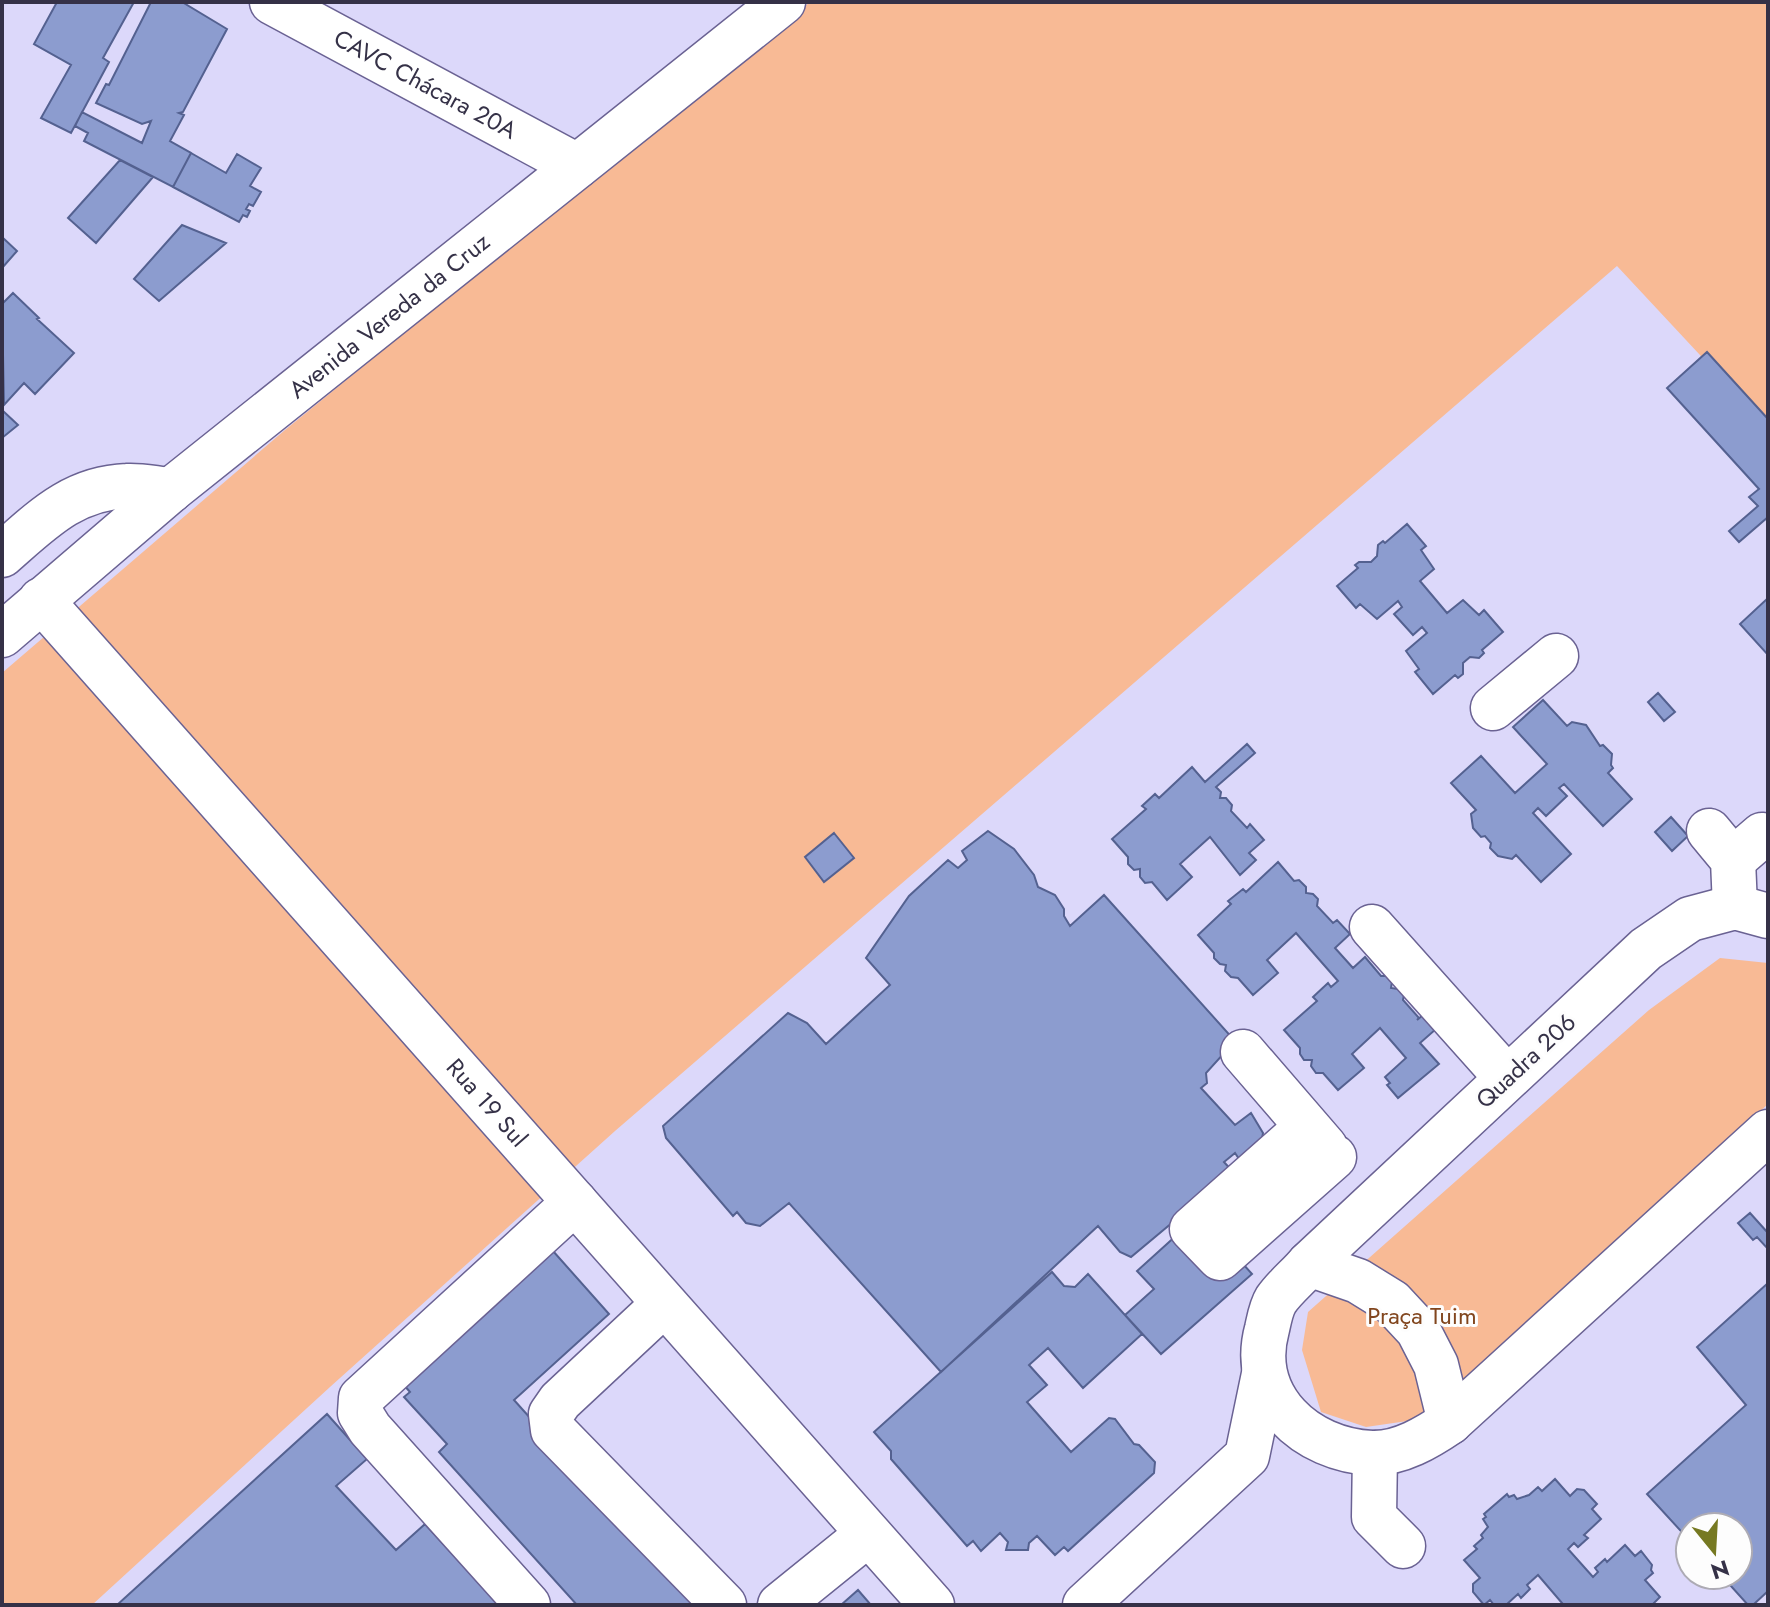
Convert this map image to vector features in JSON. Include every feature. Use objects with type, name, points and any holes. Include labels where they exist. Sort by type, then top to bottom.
[{"type":"street","name":"CAVC Chácara 20A","points":[[272,2],[577,166]]},
{"type":"street","name":"Avenida Vereda da Cruz","points":[[2,635],[171,490],[783,2]]},
{"type":"street","points":[[2,555],[55,508],[93,491],[127,486],[171,490]]},
{"type":"street","name":"Rua 19 Sul","points":[[41,600],[932,1605]]},
{"type":"street","points":[[1493,708],[1556,656]]},
{"type":"street","points":[[1734,842],[1751,912]]},
{"type":"street","name":"Quadra 206","points":[[1247,1456],[1264,1374],[1261,1350],[1274,1302],[1309,1264],[1646,949],[1690,919],[1751,912]]},
{"type":"street","points":[[1372,927],[1507,1078]]},
{"type":"street","points":[[1243,1052],[1375,1202]]},
{"type":"street","points":[[1085,1605],[1247,1456],[1355,1450],[1422,1441],[1450,1422],[1768,1132]]},
{"type":"street","points":[[528,1605],[370,1429],[360,1413],[361,1398],[575,1202]]},
{"type":"street","points":[[1309,1264],[1358,1281],[1392,1302],[1418,1330],[1436,1365],[1450,1422]]},
{"type":"street","points":[[664,1304],[560,1401],[551,1414],[553,1430],[724,1605]]},
{"type":"street","points":[[1264,1374],[1289,1419],[1355,1450],[1374,1517],[1403,1546]]},
{"type":"street","points":[[780,1605],[868,1534]]},
{"type":"green space","points":[[810,2],[1768,2],[1768,428],[1617,266],[615,1131],[92,1605],[2,1605],[2,673],[285,430]]},
{"type":"green space","name":"Praça Tuim","points":[[1720,958],[1768,963],[1768,1104],[1428,1418],[1366,1427],[1321,1412],[1302,1350],[1308,1312],[1649,1010]]},
{"type":"building","points":[[57,2],[134,2],[103,58],[109,62],[71,133],[41,118],[71,65],[34,44]]},
{"type":"building","points":[[151,2],[182,2],[227,29],[183,112],[179,113],[184,115],[170,141],[191,153],[173,187],[84,141],[88,133],[75,126],[82,112],[142,143],[151,121],[142,124],[96,103],[106,84],[109,85]]},
{"type":"building","points":[[191,153],[226,173],[237,154],[261,168],[250,186],[261,192],[253,206],[249,204],[246,209],[250,211],[247,217],[243,215],[239,222],[173,187]]},
{"type":"building","points":[[120,160],[153,177],[96,243],[68,218]]},
{"type":"building","points":[[182,225],[226,243],[159,301],[134,279]]},
{"type":"building","points":[[2,237],[17,251],[2,268]]},
{"type":"building","points":[[13,293],[74,353],[35,394],[24,383],[4,405],[2,304]]},
{"type":"building","points":[[1707,352],[1768,419],[1768,517],[1739,542],[1729,531],[1758,506],[1749,497],[1759,489],[1667,388]]},
{"type":"building","points":[[2,410],[18,425],[2,438]]},
{"type":"building","points":[[1407,524],[1426,546],[1421,550],[1434,569],[1420,581],[1447,613],[1463,600],[1479,615],[1484,610],[1503,632],[1482,650],[1484,653],[1479,658],[1470,657],[1463,663],[1463,674],[1458,678],[1455,675],[1433,694],[1415,672],[1419,669],[1406,651],[1427,633],[1422,627],[1413,635],[1394,614],[1402,607],[1398,601],[1377,619],[1360,604],[1356,608],[1337,586],[1358,568],[1355,565],[1359,562],[1371,562],[1377,556],[1378,545],[1383,541],[1385,543]]},
{"type":"building","points":[[1768,598],[1768,655],[1740,624]]},
{"type":"building","points":[[1658,693],[1675,712],[1664,721],[1648,702]]},
{"type":"building","points":[[1543,700],[1567,726],[1572,722],[1586,725],[1600,746],[1603,745],[1612,754],[1613,768],[1608,773],[1632,799],[1603,826],[1564,784],[1559,788],[1567,796],[1546,816],[1538,808],[1533,813],[1571,854],[1541,882],[1516,855],[1512,859],[1498,856],[1490,848],[1491,843],[1473,828],[1471,814],[1476,810],[1451,783],[1481,756],[1515,793],[1547,764],[1513,727]]},
{"type":"building","points":[[1247,744],[1255,753],[1216,787],[1221,792],[1220,798],[1226,798],[1232,805],[1231,811],[1247,828],[1250,824],[1264,840],[1249,853],[1256,860],[1240,875],[1210,837],[1180,864],[1192,877],[1167,900],[1152,882],[1145,883],[1140,877],[1140,869],[1134,870],[1128,864],[1128,857],[1112,839],[1146,809],[1142,806],[1155,794],[1159,798],[1192,767],[1205,782]]},
{"type":"building","points":[[1671,817],[1688,836],[1672,851],[1655,832]]},
{"type":"building","points":[[988,831],[1014,849],[1034,875],[1038,887],[1055,895],[1070,926],[1104,895],[1235,1041],[1206,1073],[1207,1083],[1201,1088],[1235,1125],[1251,1113],[1263,1133],[1262,1139],[1241,1162],[1235,1153],[1224,1162],[1233,1172],[1131,1257],[1120,1252],[1098,1226],[941,1372],[789,1203],[760,1226],[746,1223],[737,1212],[733,1216],[666,1138],[663,1126],[788,1013],[807,1023],[826,1044],[890,985],[866,958],[909,896],[948,860],[958,868],[967,860],[962,851]]},
{"type":"building","points":[[834,833],[854,858],[824,882],[805,857]]},
{"type":"building","points":[[1278,862],[1294,881],[1299,880],[1306,887],[1306,893],[1318,899],[1317,906],[1333,923],[1337,920],[1350,934],[1335,948],[1353,968],[1365,957],[1381,976],[1392,982],[1391,988],[1398,989],[1404,995],[1403,1000],[1419,1018],[1417,1020],[1423,1015],[1436,1029],[1420,1043],[1439,1064],[1398,1098],[1387,1085],[1390,1083],[1385,1077],[1406,1058],[1380,1028],[1352,1054],[1364,1068],[1338,1090],[1323,1073],[1316,1073],[1311,1066],[1312,1060],[1304,1060],[1300,1048],[1284,1030],[1317,1001],[1313,997],[1328,983],[1331,987],[1338,981],[1296,933],[1267,960],[1278,973],[1253,995],[1238,978],[1231,977],[1225,971],[1226,965],[1214,958],[1214,953],[1198,935],[1231,904],[1228,901],[1243,889],[1246,892]]},
{"type":"building","points":[[1750,1213],[1768,1233],[1768,1249],[1757,1237],[1753,1240],[1738,1223]]},
{"type":"building","points":[[1199,1215],[1252,1274],[1161,1354],[1125,1315],[1154,1289],[1137,1271]]},
{"type":"building","points":[[553,1251],[609,1314],[514,1400],[698,1605],[577,1605],[439,1452],[447,1444],[404,1397],[410,1392],[403,1384]]},
{"type":"building","points":[[1052,1272],[1064,1286],[1075,1287],[1088,1274],[1142,1334],[1083,1388],[1048,1348],[1029,1365],[1047,1385],[1027,1402],[1071,1452],[1109,1418],[1115,1419],[1134,1444],[1139,1445],[1155,1462],[1154,1473],[1068,1551],[1064,1547],[1055,1555],[1037,1536],[1029,1543],[1028,1550],[1006,1550],[1008,1542],[1000,1533],[981,1551],[973,1541],[967,1546],[891,1459],[891,1451],[874,1432]]},
{"type":"building","points":[[1768,1283],[1768,1591],[1753,1605],[1748,1605],[1735,1591],[1754,1591],[1754,1511],[1674,1511],[1674,1524],[1647,1494],[1746,1405],[1697,1347]]},
{"type":"building","points":[[327,1414],[367,1459],[336,1486],[396,1550],[425,1524],[499,1605],[117,1605]]},
{"type":"building","points":[[1555,1479],[1570,1496],[1577,1489],[1584,1490],[1597,1504],[1592,1509],[1601,1519],[1584,1535],[1588,1538],[1578,1547],[1574,1543],[1568,1549],[1593,1577],[1598,1572],[1595,1568],[1605,1559],[1607,1562],[1625,1545],[1635,1556],[1641,1551],[1652,1565],[1653,1573],[1645,1580],[1660,1597],[1652,1605],[1560,1605],[1562,1603],[1538,1575],[1527,1585],[1530,1589],[1521,1598],[1518,1594],[1506,1605],[1494,1605],[1490,1600],[1484,1605],[1473,1592],[1473,1584],[1480,1578],[1464,1560],[1477,1549],[1474,1546],[1483,1538],[1481,1535],[1488,1527],[1483,1519],[1486,1517],[1484,1514],[1507,1494],[1517,1499],[1529,1495],[1538,1487],[1542,1491]]},
{"type":"building","points":[[858,1590],[871,1605],[841,1605]]}]
